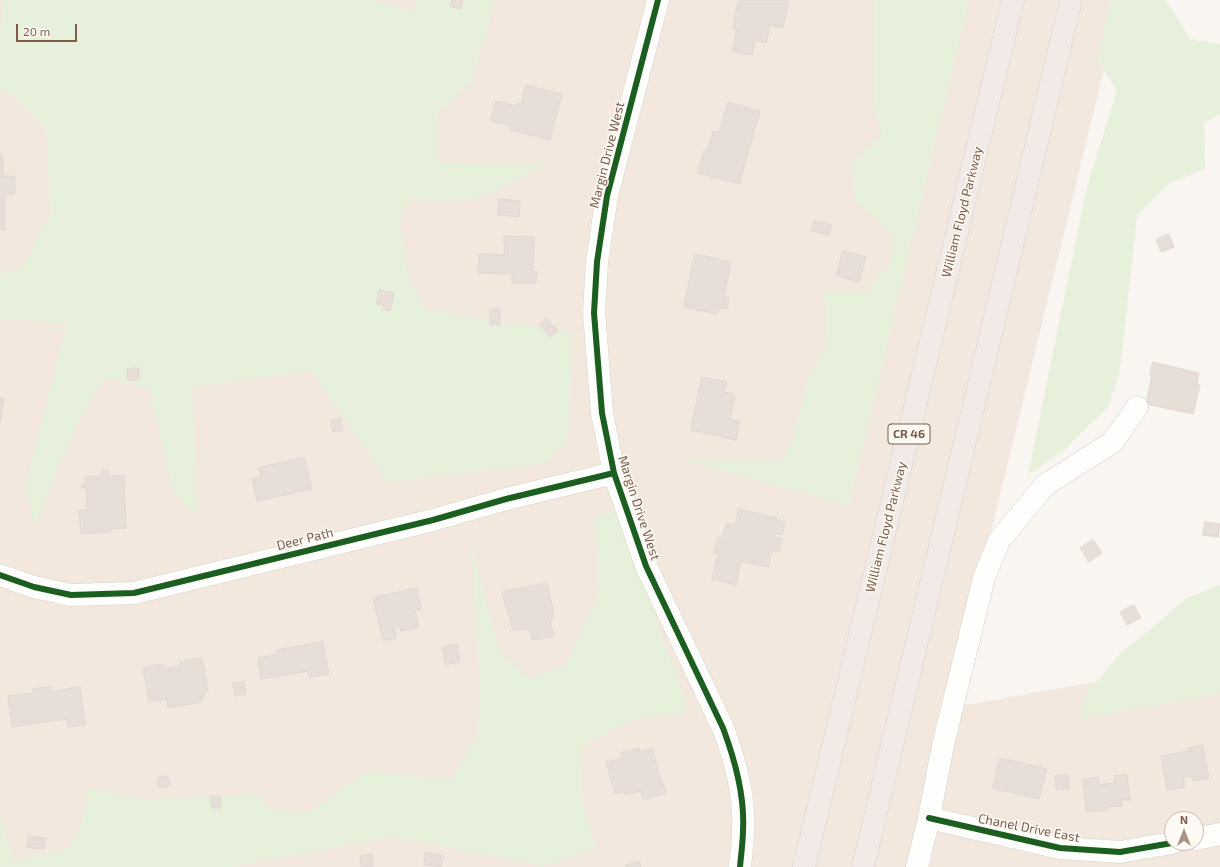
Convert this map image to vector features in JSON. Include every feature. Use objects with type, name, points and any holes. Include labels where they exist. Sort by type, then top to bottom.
[{"type":"highway","name":"William Floyd Parkway","points":[[804,867],[1013,0]]},
{"type":"highway","points":[[863,867],[1072,0]]},
{"type":"street","name":"Margin Drive West","points":[[658,0],[607,196],[597,262],[594,313],[602,414],[614,473],[646,566],[716,714],[730,749],[740,785],[743,829],[740,867]]},
{"type":"street","points":[[917,867],[929,818],[943,745],[984,578],[999,541],[1045,485],[1113,442],[1137,407]]},
{"type":"street","name":"Deer Path","points":[[0,575],[34,587],[72,595],[134,592],[433,520],[506,499],[614,473]]},
{"type":"street","name":"Chanel Drive East","points":[[929,818],[1060,848],[1120,852],[1164,844]]},
{"type":"street","points":[[1204,837],[1220,834]]},
{"type":"shaded area","points":[[0,0],[1121,0],[948,708],[1220,660],[1220,867],[0,867]]},
{"type":"green space","points":[[3,0],[371,0],[413,11],[416,0],[494,0],[492,13],[471,83],[437,115],[437,162],[547,165],[479,198],[449,201],[408,200],[399,223],[409,280],[427,310],[573,332],[568,439],[547,463],[389,483],[311,371],[192,388],[197,515],[174,493],[149,389],[105,377],[76,426],[34,527],[26,485],[67,323],[0,319],[0,274],[24,266],[50,213],[46,128],[11,93],[0,92],[0,36]]},
{"type":"green space","points":[[874,0],[969,0],[849,506],[679,459],[780,461],[793,441],[807,380],[827,345],[824,291],[865,292],[891,263],[893,235],[855,200],[852,162],[882,134],[874,105]]},
{"type":"green space","points":[[1111,0],[1166,0],[1190,39],[1220,44],[1220,114],[1204,123],[1205,169],[1170,183],[1137,216],[1120,369],[1108,407],[1063,451],[1028,475],[1086,191],[1117,90],[1097,61]]},
{"type":"green space","points":[[617,512],[685,699],[686,713],[631,720],[581,747],[583,802],[596,849],[544,866],[393,837],[230,867],[0,867],[0,814],[13,861],[69,848],[80,828],[88,788],[145,799],[256,794],[273,810],[307,813],[368,771],[451,780],[478,733],[480,693],[471,542],[499,650],[529,678],[565,666],[599,593],[595,515]]},
{"type":"green space","points":[[1220,585],[1220,694],[1081,719],[1085,695],[1121,653],[1186,598]]},
{"type":"building","points":[[452,0],[463,0],[461,9],[450,6]]},
{"type":"building","points":[[739,0],[789,0],[783,28],[770,25],[766,43],[755,40],[752,55],[732,51],[737,29],[733,29],[734,21]]},
{"type":"building","points":[[526,85],[562,94],[550,140],[510,130],[511,126],[491,121],[496,101],[516,106],[517,103],[521,104]]},
{"type":"building","points":[[728,102],[760,111],[739,184],[698,173],[704,151],[707,152],[713,131],[719,132]]},
{"type":"building","points":[[0,155],[3,155],[3,176],[15,176],[15,194],[5,194],[5,230],[0,230]]},
{"type":"building","points":[[499,199],[520,201],[519,217],[498,215]]},
{"type":"building","points":[[814,220],[832,225],[829,235],[812,231]]},
{"type":"building","points":[[1169,234],[1174,247],[1161,252],[1156,240]]},
{"type":"building","points":[[504,236],[534,237],[533,271],[537,272],[536,283],[512,283],[512,274],[478,273],[479,254],[504,255]]},
{"type":"building","points":[[843,251],[866,257],[859,282],[837,276]]},
{"type":"building","points":[[695,254],[731,262],[724,297],[729,298],[727,309],[719,308],[717,314],[684,307]]},
{"type":"building","points":[[379,290],[394,293],[390,311],[383,309],[384,305],[377,304]]},
{"type":"building","points":[[500,309],[500,325],[490,325],[490,310]]},
{"type":"building","points":[[547,318],[558,331],[550,337],[540,325]]},
{"type":"building","points":[[1153,362],[1199,373],[1197,385],[1200,385],[1193,414],[1146,404]]},
{"type":"building","points":[[139,368],[139,380],[127,380],[127,369]]},
{"type":"building","points":[[702,377],[727,382],[724,392],[735,394],[730,419],[740,421],[736,440],[691,430]]},
{"type":"building","points":[[0,398],[4,399],[0,424]]},
{"type":"building","points":[[340,418],[343,430],[333,432],[331,421]]},
{"type":"building","points":[[304,458],[312,489],[257,501],[252,479],[261,477],[259,468]]},
{"type":"building","points":[[102,470],[108,470],[108,476],[124,475],[126,528],[111,529],[111,532],[81,534],[79,510],[87,510],[86,488],[82,488],[82,484],[86,484],[85,477],[102,476]]},
{"type":"building","points":[[739,509],[777,518],[776,520],[785,522],[782,535],[775,533],[774,537],[782,539],[779,552],[772,550],[768,567],[741,561],[736,585],[712,579],[718,554],[714,553],[717,538],[723,539],[726,523],[735,525]]},
{"type":"building","points":[[1205,522],[1220,524],[1218,537],[1203,535]]},
{"type":"building","points":[[1093,540],[1102,553],[1089,562],[1080,548]]},
{"type":"building","points":[[547,583],[553,609],[553,619],[550,620],[554,636],[532,640],[531,632],[523,629],[513,630],[502,592]]},
{"type":"building","points":[[417,588],[421,610],[415,611],[419,627],[401,631],[400,626],[394,627],[396,638],[383,641],[373,598]]},
{"type":"building","points":[[1134,605],[1141,618],[1127,625],[1120,612]]},
{"type":"building","points":[[323,642],[329,674],[309,677],[308,671],[261,679],[258,658],[278,654],[277,650]]},
{"type":"building","points":[[457,644],[460,662],[445,665],[443,647]]},
{"type":"building","points":[[202,658],[208,691],[206,691],[201,702],[168,708],[167,699],[149,702],[143,668],[163,664],[164,669],[181,665],[180,662]]},
{"type":"building","points":[[244,682],[246,694],[235,696],[233,683]]},
{"type":"building","points":[[51,687],[51,691],[80,687],[85,725],[68,727],[67,719],[12,727],[8,696],[33,693],[33,689]]},
{"type":"building","points":[[1203,746],[1209,778],[1193,781],[1192,776],[1183,777],[1185,787],[1167,790],[1161,756],[1189,751],[1188,748]]},
{"type":"building","points":[[639,748],[640,752],[652,748],[666,793],[643,800],[641,791],[625,795],[624,792],[615,794],[606,762],[622,758],[621,753]]},
{"type":"building","points":[[1000,758],[1047,769],[1039,799],[993,788]]},
{"type":"building","points":[[1068,775],[1069,789],[1056,790],[1055,776]]},
{"type":"building","points":[[1127,775],[1130,800],[1121,800],[1122,806],[1106,807],[1107,810],[1086,812],[1083,779],[1099,777],[1099,785],[1115,783],[1114,776]]},
{"type":"building","points":[[163,776],[169,778],[169,786],[164,788],[159,787],[157,783],[159,778]]},
{"type":"building","points":[[211,796],[221,796],[221,808],[212,808]]},
{"type":"building","points":[[29,836],[46,838],[44,849],[27,847]]},
{"type":"building","points":[[426,852],[444,856],[441,867],[424,865]]},
{"type":"building","points":[[372,854],[373,866],[361,867],[360,856]]},
{"type":"building","points":[[640,862],[641,867],[626,867],[626,865]]},
{"type":"cycle path","points":[[658,0],[607,196],[597,262],[594,313],[602,413],[614,473],[646,566],[723,728],[731,753],[741,791],[743,835],[740,867]]},
{"type":"cycle path","points":[[0,575],[34,587],[71,595],[134,593],[433,520],[506,499],[614,473]]},
{"type":"cycle path","points":[[929,818],[1060,848],[1120,852],[1164,844]]}]
